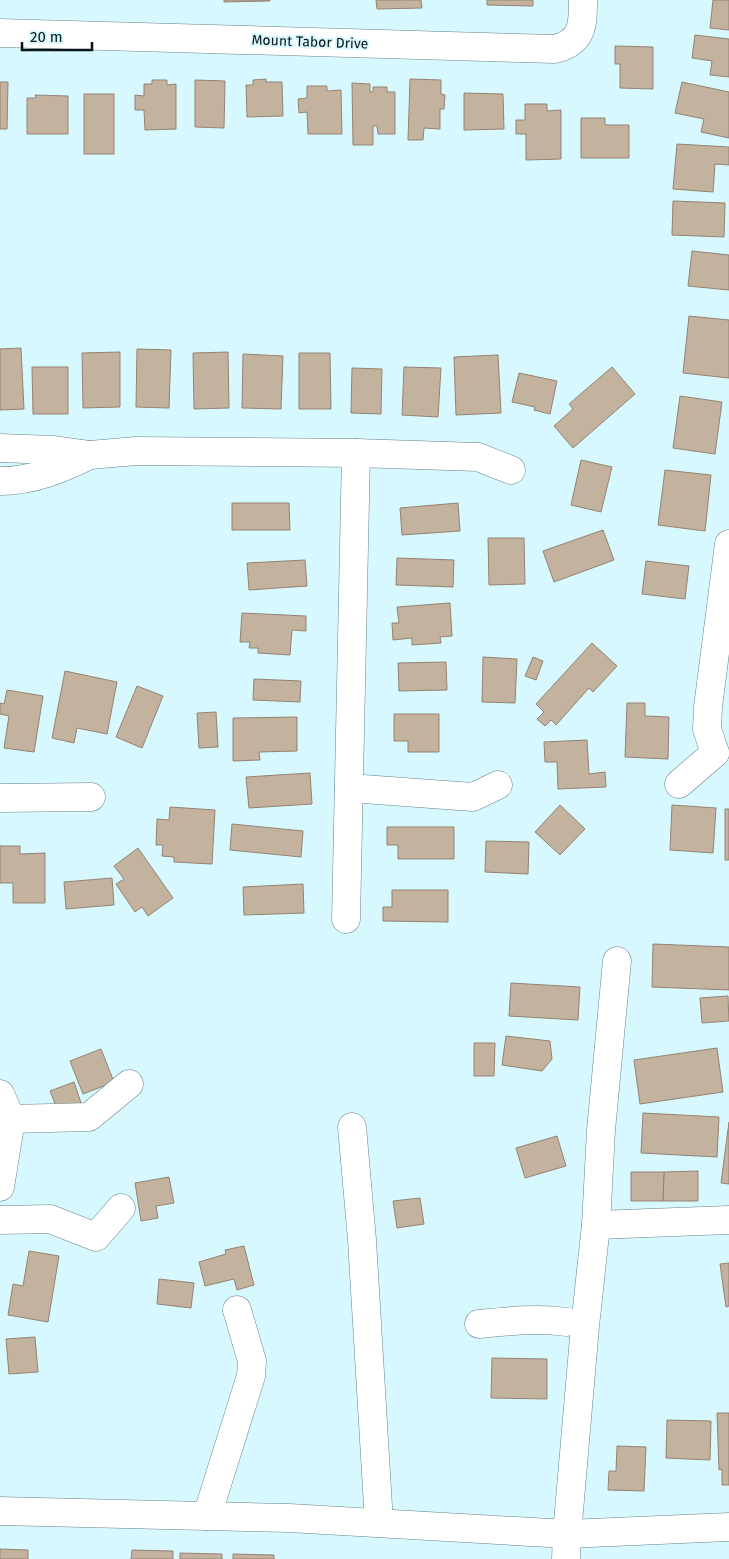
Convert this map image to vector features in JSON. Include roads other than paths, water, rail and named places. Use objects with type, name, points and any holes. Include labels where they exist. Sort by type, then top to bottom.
[{"type":"street","name":"Mount Tabor Drive","points":[[0,33],[555,49],[565,47],[574,41],[580,32],[583,22],[583,0]]},
{"type":"street","points":[[0,448],[54,450],[90,455],[136,451],[356,453],[478,457],[511,470]]},
{"type":"street","points":[[346,919],[356,453]]},
{"type":"street","points":[[0,481],[16,481],[52,472],[90,455]]},
{"type":"street","points":[[678,784],[722,759],[707,729],[708,707],[729,544]]},
{"type":"street","points":[[349,788],[473,797],[498,785]]},
{"type":"street","points":[[0,798],[91,797]]},
{"type":"street","points":[[566,1547],[596,1225],[601,1130],[617,960]]},
{"type":"street","points":[[11,1120],[89,1117],[128,1084]]},
{"type":"street","points":[[0,1094],[11,1120],[0,1187]]},
{"type":"street","points":[[352,1127],[362,1240],[379,1523]]},
{"type":"street","points":[[0,1220],[50,1220],[96,1237],[121,1208]]},
{"type":"street","points":[[596,1225],[729,1220]]},
{"type":"street","points":[[207,1516],[251,1376],[252,1361],[237,1310]]},
{"type":"street","points":[[479,1324],[531,1319],[567,1322]]},
{"type":"street","points":[[0,1511],[289,1518],[379,1523],[566,1547],[729,1527]]}]
